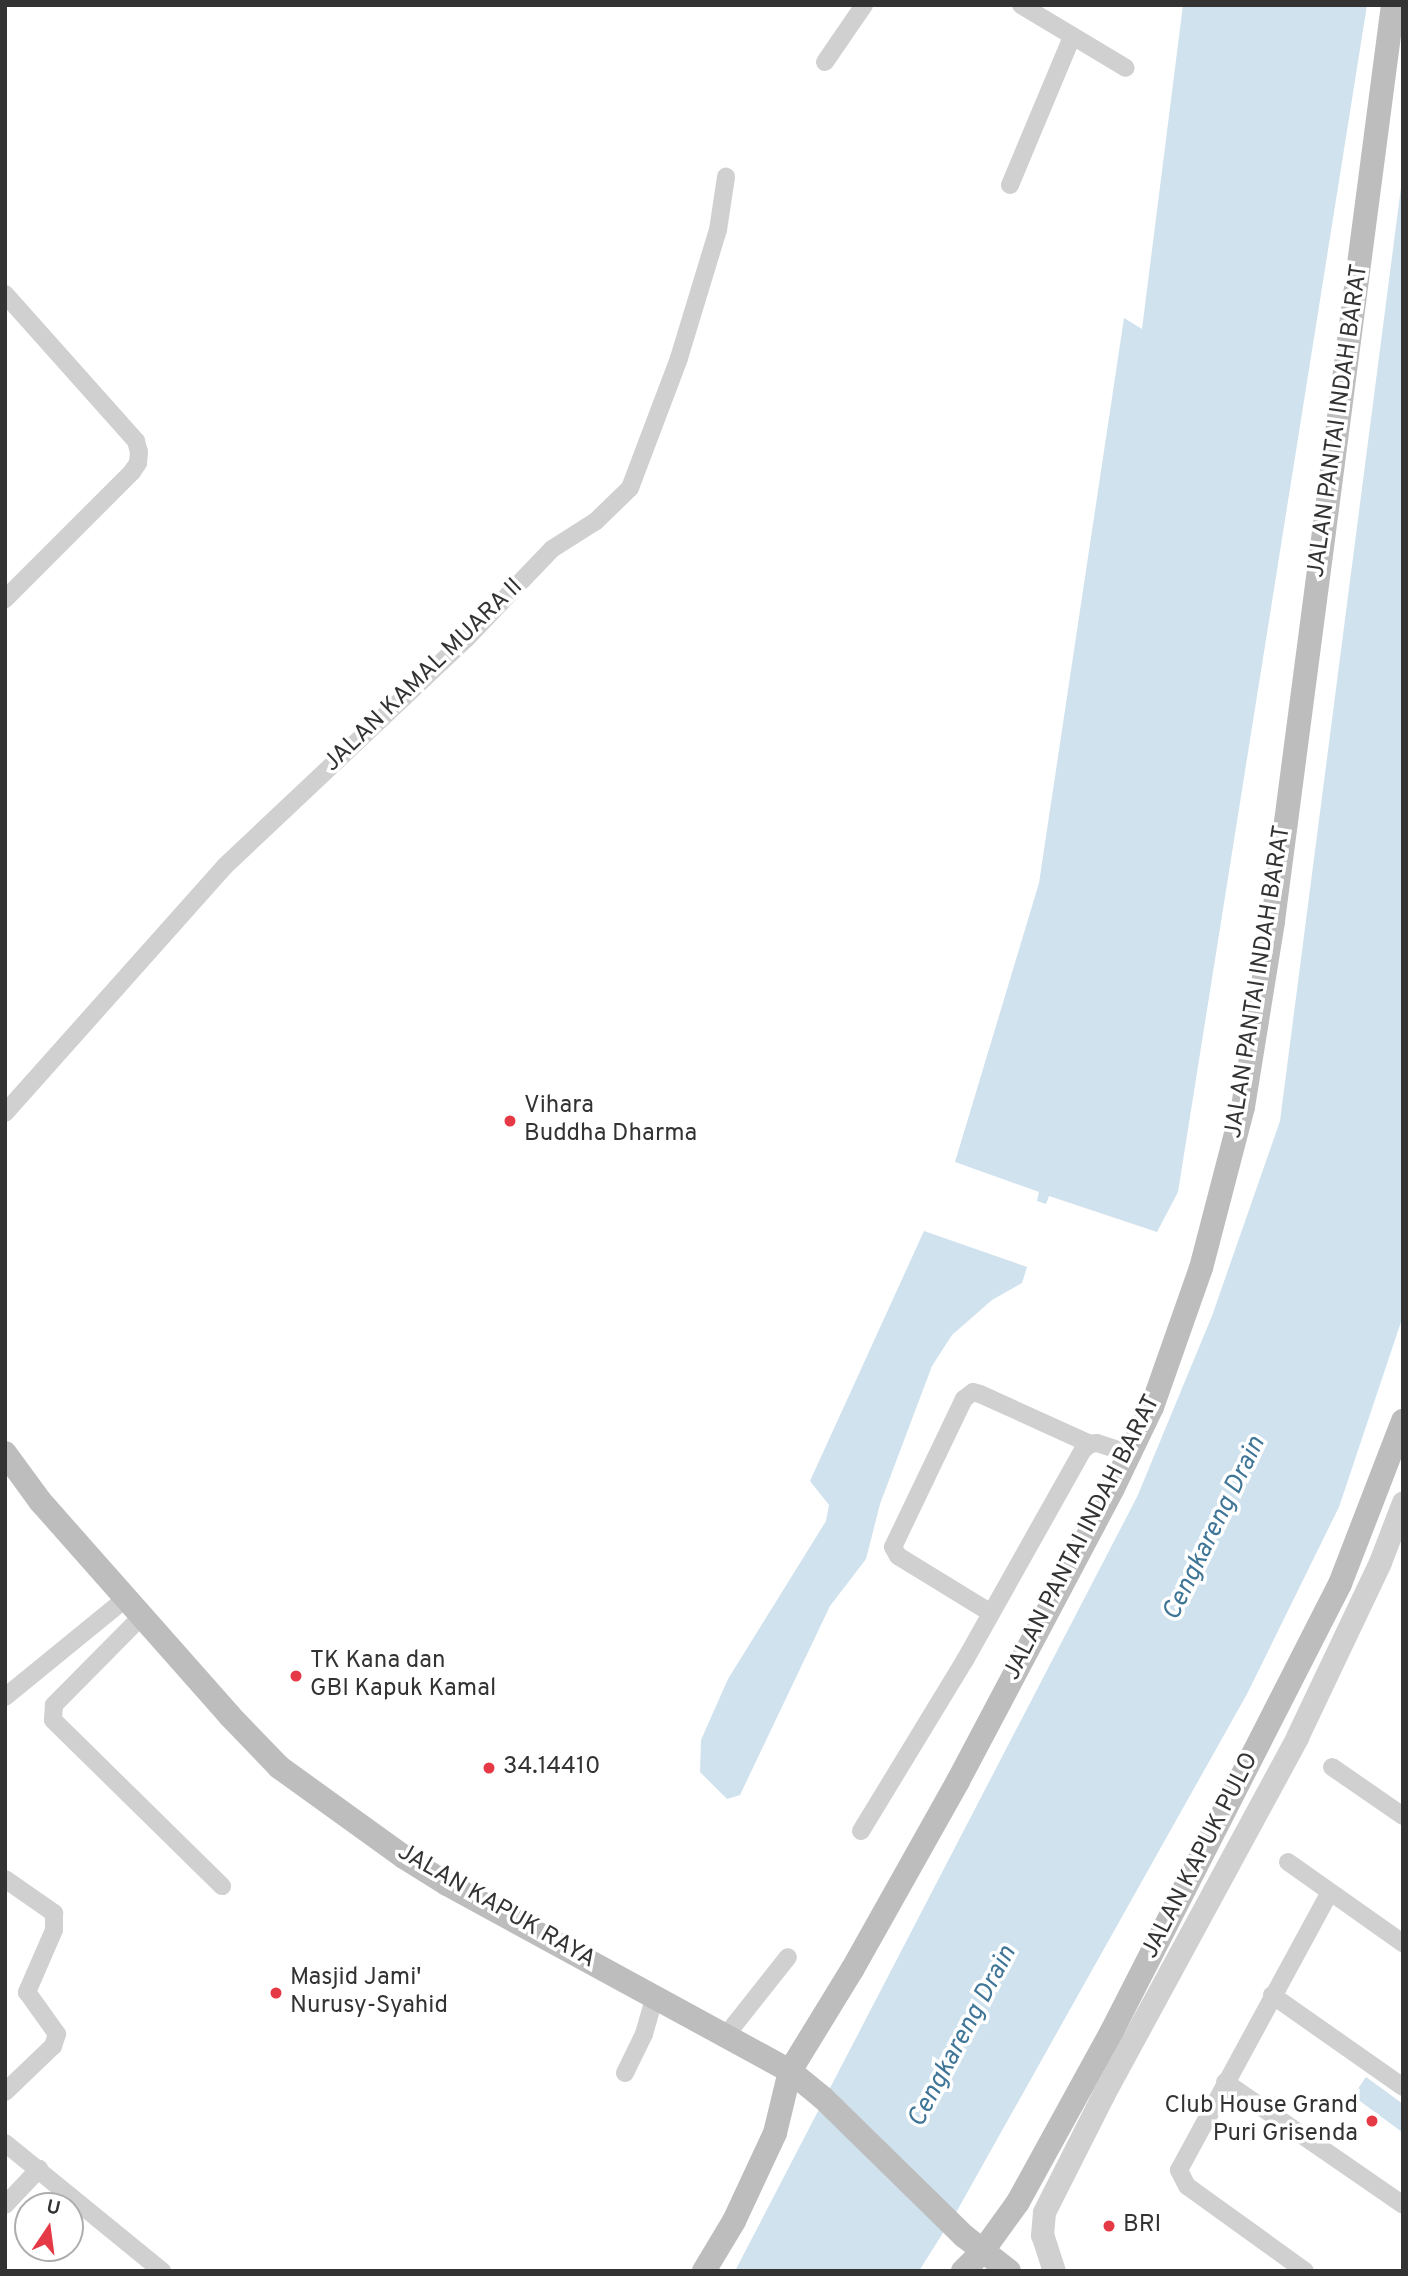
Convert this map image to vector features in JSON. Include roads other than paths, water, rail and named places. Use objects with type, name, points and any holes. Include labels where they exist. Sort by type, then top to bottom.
[{"type":"main road","name":"JALAN PANTAI INDAH BARAT","points":[[705,2271],[734,2221],[775,2133],[790,2071],[852,1970],[958,1781],[1130,1454],[1152,1407],[1197,1280],[1242,1107],[1273,921],[1393,5]]},
{"type":"main road","name":"JALAN KAPUK PULO","points":[[963,2271],[973,2244],[1018,2202],[1105,2043],[1340,1584],[1403,1421]]},
{"type":"main road","name":"JALAN KAPUK RAYA","points":[[5,1452],[40,1501],[133,1608],[279,1767],[404,1857],[447,1884],[727,2034],[790,2071],[823,2098],[973,2244],[1009,2271]]},
{"type":"street","points":[[825,62],[864,5]]},
{"type":"street","points":[[1021,5],[1126,68]]},
{"type":"street","points":[[1010,185],[1072,37]]},
{"type":"street","name":"JALAN KAMAL MUARA II","points":[[5,1114],[225,866],[466,639],[552,549],[596,521],[630,488],[638,473],[683,346],[718,230],[726,177]]},
{"type":"street","points":[[5,294],[136,441],[139,452],[138,463],[132,472],[5,599]]},
{"type":"street","points":[[991,1613],[898,1556],[894,1547],[964,1399],[973,1392],[980,1394],[1090,1444],[1103,1444],[1130,1454]]},
{"type":"street","points":[[860,1831],[1090,1444]]},
{"type":"street","name":"JALAN KAPUK PULO","points":[[1054,2271],[1042,2235],[1044,2212],[1103,2095],[1297,1737],[1374,1574],[1403,1502]]},
{"type":"street","points":[[5,1697],[133,1608]]},
{"type":"street","points":[[133,1608],[54,1705],[53,1720],[222,1886]]},
{"type":"street","points":[[1332,1767],[1403,1815]]},
{"type":"street","points":[[1288,1862],[1403,1943]]},
{"type":"street","points":[[5,1879],[54,1913],[54,1930],[27,1992],[57,2034],[53,2046],[5,2092]]},
{"type":"street","points":[[1304,2271],[1187,2186],[1180,2176],[1180,2165],[1330,1892]]},
{"type":"street","points":[[727,2034],[788,1957]]},
{"type":"street","points":[[1272,1995],[1403,2087]]},
{"type":"street","points":[[625,2073],[644,2034],[655,1996]]},
{"type":"street","points":[[1225,2082],[1403,2205]]},
{"type":"street","points":[[5,2143],[162,2271]]},
{"type":"street","points":[[5,2205],[39,2169]]},
{"type":"water","points":[[1183,5],[1367,5],[1178,1192],[1157,1232],[1049,1196],[1046,1204],[1037,1201],[1039,1192],[955,1162],[1039,883],[1124,318],[1142,329]]},
{"type":"water","name":"Cengkareng Drain","points":[[1403,172],[1403,1316],[1339,1507],[1247,1694],[958,2209],[919,2271],[735,2271],[1137,1497],[1212,1316],[1280,1121]]},
{"type":"water","points":[[924,1231],[1027,1267],[1022,1283],[992,1300],[952,1335],[932,1366],[880,1504],[866,1559],[830,1606],[740,1795],[727,1799],[700,1772],[701,1740],[728,1679],[826,1521],[829,1505],[810,1481]]},
{"type":"water","points":[[1366,2077],[1403,2104],[1402,2132],[1353,2096]]},
{"type":"place","name":"Vihara Buddha Dharma","points":[[510,1121]]},
{"type":"place","name":"TK Kana dan GBI Kapuk Kamal","points":[[296,1676]]},
{"type":"place","name":"34.14410","points":[[489,1768]]},
{"type":"place","name":"Masjid Jami' Nurusy-Syahid","points":[[276,1993]]},
{"type":"place","name":"Club House Grand Puri Grisenda","points":[[1372,2121]]},
{"type":"place","name":"BRI","points":[[1109,2226]]}]
